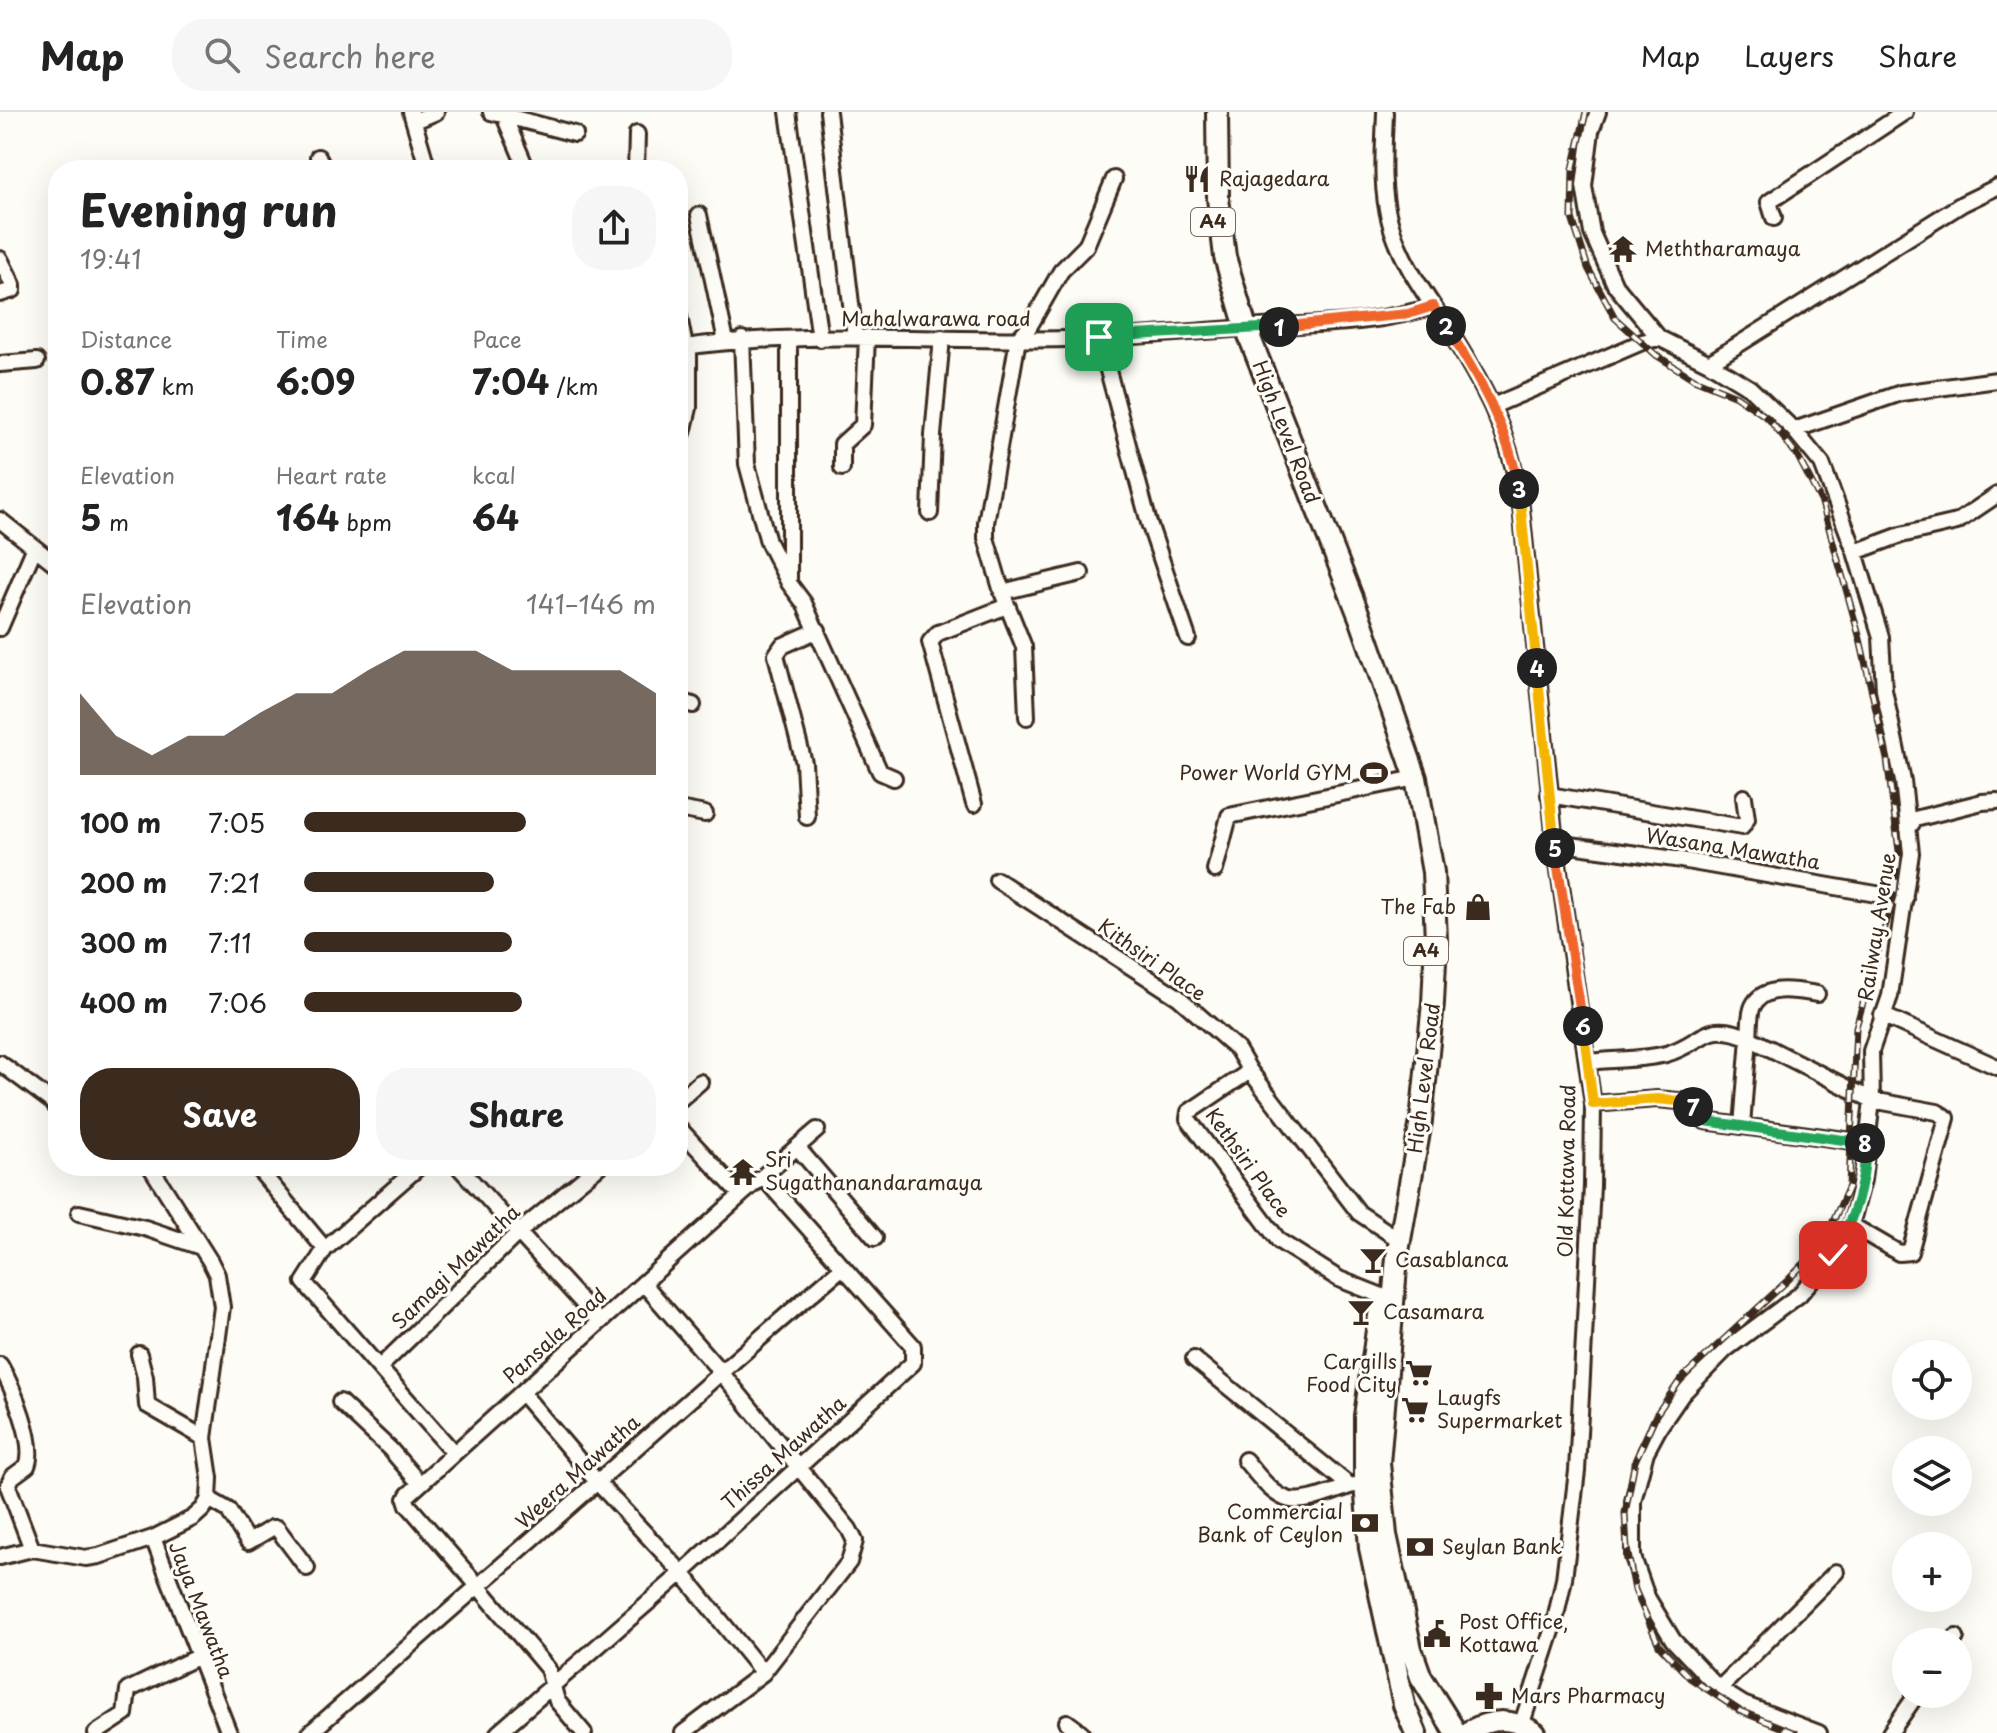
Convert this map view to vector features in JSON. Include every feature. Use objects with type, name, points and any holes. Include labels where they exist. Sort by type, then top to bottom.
[{"type":"highway","name":"High Level Road","points":[[1207,112],[1210,199],[1226,296],[1360,618],[1412,779],[1433,872],[1436,940],[1433,1003],[1421,1121],[1397,1257],[1381,1415],[1380,1485],[1392,1569],[1411,1649],[1421,1677],[1458,1731]]},
{"type":"highway","name":"High Level Road","points":[[1217,112],[1219,213],[1241,328]]},
{"type":"highway","name":"High Level Road","points":[[1412,779],[1424,873],[1427,940],[1424,1002],[1412,1119],[1382,1296],[1357,1484],[1404,1705],[1416,1733]]},
{"type":"main road","points":[[1458,1731],[1491,1721],[1526,1730]]},
{"type":"street","points":[[425,160],[413,116],[436,112]]},
{"type":"street","points":[[788,112],[820,339]]},
{"type":"street","points":[[828,112],[861,337],[863,425],[842,444],[842,468]]},
{"type":"street","name":"Railway Avenue","points":[[1598,112],[1591,131],[1584,186],[1592,233],[1615,285],[1659,338],[1750,388],[1794,430],[1822,464],[1855,552],[1881,637],[1884,690],[1903,781],[1911,853],[1890,996],[1871,1051],[1872,1100],[1863,1180],[1851,1225],[1833,1255],[1799,1295],[1725,1350],[1682,1394],[1646,1452],[1633,1501],[1633,1557],[1647,1597],[1673,1640],[1719,1689],[1743,1704],[1819,1733]]},
{"type":"street","points":[[1774,218],[1769,202],[1905,112]]},
{"type":"street","name":"Old Kottawa Road","points":[[1390,113],[1383,160],[1389,221],[1408,266],[1493,406],[1514,461],[1549,795],[1593,1104],[1592,1186],[1577,1471],[1564,1579],[1526,1730]]},
{"type":"street","points":[[498,114],[575,134]]},
{"type":"street","points":[[498,114],[522,160]]},
{"type":"street","points":[[636,160],[637,134]]},
{"type":"street","points":[[1027,717],[1024,647],[986,538],[986,523],[1018,339],[1029,327],[1061,271],[1086,246],[1114,179]]},
{"type":"street","points":[[1709,363],[1962,204],[1997,187]]},
{"type":"street","points":[[699,215],[726,341]]},
{"type":"street","points":[[0,259],[13,290],[0,294]]},
{"type":"street","name":"Mahalwarawa road","points":[[688,346],[742,339],[1018,339],[1310,326],[1408,314],[1433,306]]},
{"type":"street","points":[[1099,337],[1149,523],[1188,638]]},
{"type":"street","points":[[930,513],[942,338]]},
{"type":"street","points":[[1493,406],[1642,342],[1659,338]]},
{"type":"street","points":[[742,339],[747,464],[768,542],[818,630],[880,772],[894,778]]},
{"type":"street","points":[[789,339],[789,583]]},
{"type":"street","points":[[0,364],[37,361]]},
{"type":"street","points":[[1794,430],[1901,393],[1997,380]]},
{"type":"street","points":[[1855,552],[1901,535],[1957,522],[1997,495]]},
{"type":"street","points":[[1,522],[48,559]]},
{"type":"street","points":[[0,628],[34,549]]},
{"type":"street","points":[[974,804],[930,642],[938,633],[1005,599],[1081,573]]},
{"type":"street","points":[[807,817],[804,763],[776,655],[782,646],[818,630]]},
{"type":"street","points":[[688,704],[693,705]]},
{"type":"street","points":[[1215,870],[1229,816],[1412,779]]},
{"type":"street","points":[[1549,795],[1742,827],[1747,819],[1744,797]]},
{"type":"street","points":[[1908,829],[1915,819],[1997,801]]},
{"type":"street","points":[[688,811],[705,814]]},
{"type":"street","name":"Wasana Mawatha","points":[[1555,843],[1675,859],[1905,899]]},
{"type":"street","name":"Kithsiri Place","points":[[997,880],[1178,997],[1237,1049],[1250,1071],[1359,1213],[1392,1235]]},
{"type":"street","points":[[1742,1126],[1753,1005],[1766,993],[1789,990],[1817,994]]},
{"type":"street","points":[[1882,1015],[1997,1067]]},
{"type":"street","points":[[1589,1062],[1667,1054],[1711,1031],[1731,1030],[1872,1100],[1937,1112],[1947,1118],[1910,1252],[1899,1253],[1851,1225]]},
{"type":"street","points":[[0,1063],[48,1100]]},
{"type":"street","name":"Kethsiri Place","points":[[1250,1071],[1189,1112],[1188,1119],[1279,1241],[1339,1279],[1382,1296]]},
{"type":"street","points":[[688,1092],[700,1082]]},
{"type":"street","points":[[1593,1104],[1657,1099],[1689,1102],[1705,1121],[1867,1143]]},
{"type":"street","name":"Pansala Road","points":[[420,1484],[817,1130]]},
{"type":"street","points":[[688,1138],[741,1195]]},
{"type":"street","points":[[797,1147],[875,1238]]},
{"type":"street","points":[[156,1176],[217,1275],[222,1307],[204,1438],[210,1478],[209,1499],[228,1510],[248,1542],[277,1528],[307,1568]]},
{"type":"street","points":[[264,1176],[325,1249]]},
{"type":"street","points":[[409,1176],[325,1249],[304,1282],[454,1453]]},
{"type":"street","points":[[467,1176],[600,1322]]},
{"type":"street","name":"Samagi Mawatha","points":[[380,1367],[519,1232],[587,1176]]},
{"type":"street","name":"Thissa Mawatha","points":[[498,1733],[909,1369],[915,1354],[913,1346],[763,1177]]},
{"type":"street","points":[[79,1213],[145,1228],[201,1247]]},
{"type":"street","name":"Weera Mawatha","points":[[310,1733],[598,1483],[720,1371],[843,1267]]},
{"type":"street","points":[[643,1283],[720,1371],[849,1529],[855,1541],[849,1562],[763,1673],[683,1733]]},
{"type":"street","points":[[139,1354],[147,1405],[204,1438]]},
{"type":"street","points":[[1194,1359],[1357,1484]]},
{"type":"street","points":[[0,1365],[14,1396],[30,1452],[27,1466],[12,1477],[8,1486],[32,1549]]},
{"type":"street","points":[[522,1393],[598,1483],[682,1573],[763,1673]]},
{"type":"street","points":[[340,1402],[390,1449],[420,1484],[408,1495],[408,1505],[548,1669],[557,1701],[584,1733]]},
{"type":"street","points":[[1245,1460],[1269,1490],[1294,1502],[1357,1484]]},
{"type":"street","name":"Jaya Mawatha","points":[[209,1499],[193,1518],[153,1538],[229,1733]]},
{"type":"street","points":[[0,1557],[32,1549],[86,1558],[153,1538]]},
{"type":"street","points":[[1719,1689],[1836,1572]]},
{"type":"street","points":[[96,1733],[125,1714],[128,1690],[197,1657]]},
{"type":"street","points":[[1890,1733],[1907,1708]]},
{"type":"street","points":[[1067,1722],[1082,1733]]},
{"type":"railway","points":[[1586,112],[1573,169],[1572,218],[1588,268],[1615,318],[1656,355],[1694,379],[1736,396],[1768,418],[1797,455],[1822,503],[1860,639],[1887,759],[1899,851],[1894,896],[1856,1027],[1849,1186],[1823,1244],[1681,1379],[1656,1415],[1635,1461],[1625,1513],[1627,1549],[1635,1590],[1659,1645],[1690,1678],[1740,1711],[1795,1733]]},
{"type":"place","name":"Rajagedara","points":[[1197,179]]},
{"type":"place","name":"Meththaramaya","points":[[1623,249]]},
{"type":"place","name":"Power World GYM","points":[[1374,773]]},
{"type":"place","name":"The Fab","points":[[1478,907]]},
{"type":"place","name":"Sri Sugathanandaramaya","points":[[743,1172]]},
{"type":"place","name":"Casablanca","points":[[1373,1260]]},
{"type":"place","name":"Casamara","points":[[1361,1312]]},
{"type":"place","name":"Cargills Food City","points":[[1419,1373]]},
{"type":"place","name":"Laugfs Supermarket","points":[[1415,1410]]},
{"type":"place","name":"Commercial Bank of Ceylon","points":[[1365,1523]]},
{"type":"place","name":"Seylan Bank","points":[[1420,1547]]},
{"type":"place","name":"Post Office, Kottawa","points":[[1437,1634]]},
{"type":"place","name":"Mars Pharmacy","points":[[1489,1696]]},
{"type":"route","points":[[1099,337],[1310,326],[1408,314],[1433,306],[1493,406],[1514,461],[1555,843],[1593,1104],[1657,1099],[1689,1102],[1705,1121],[1867,1143],[1863,1180],[1851,1225],[1833,1255]]}]
